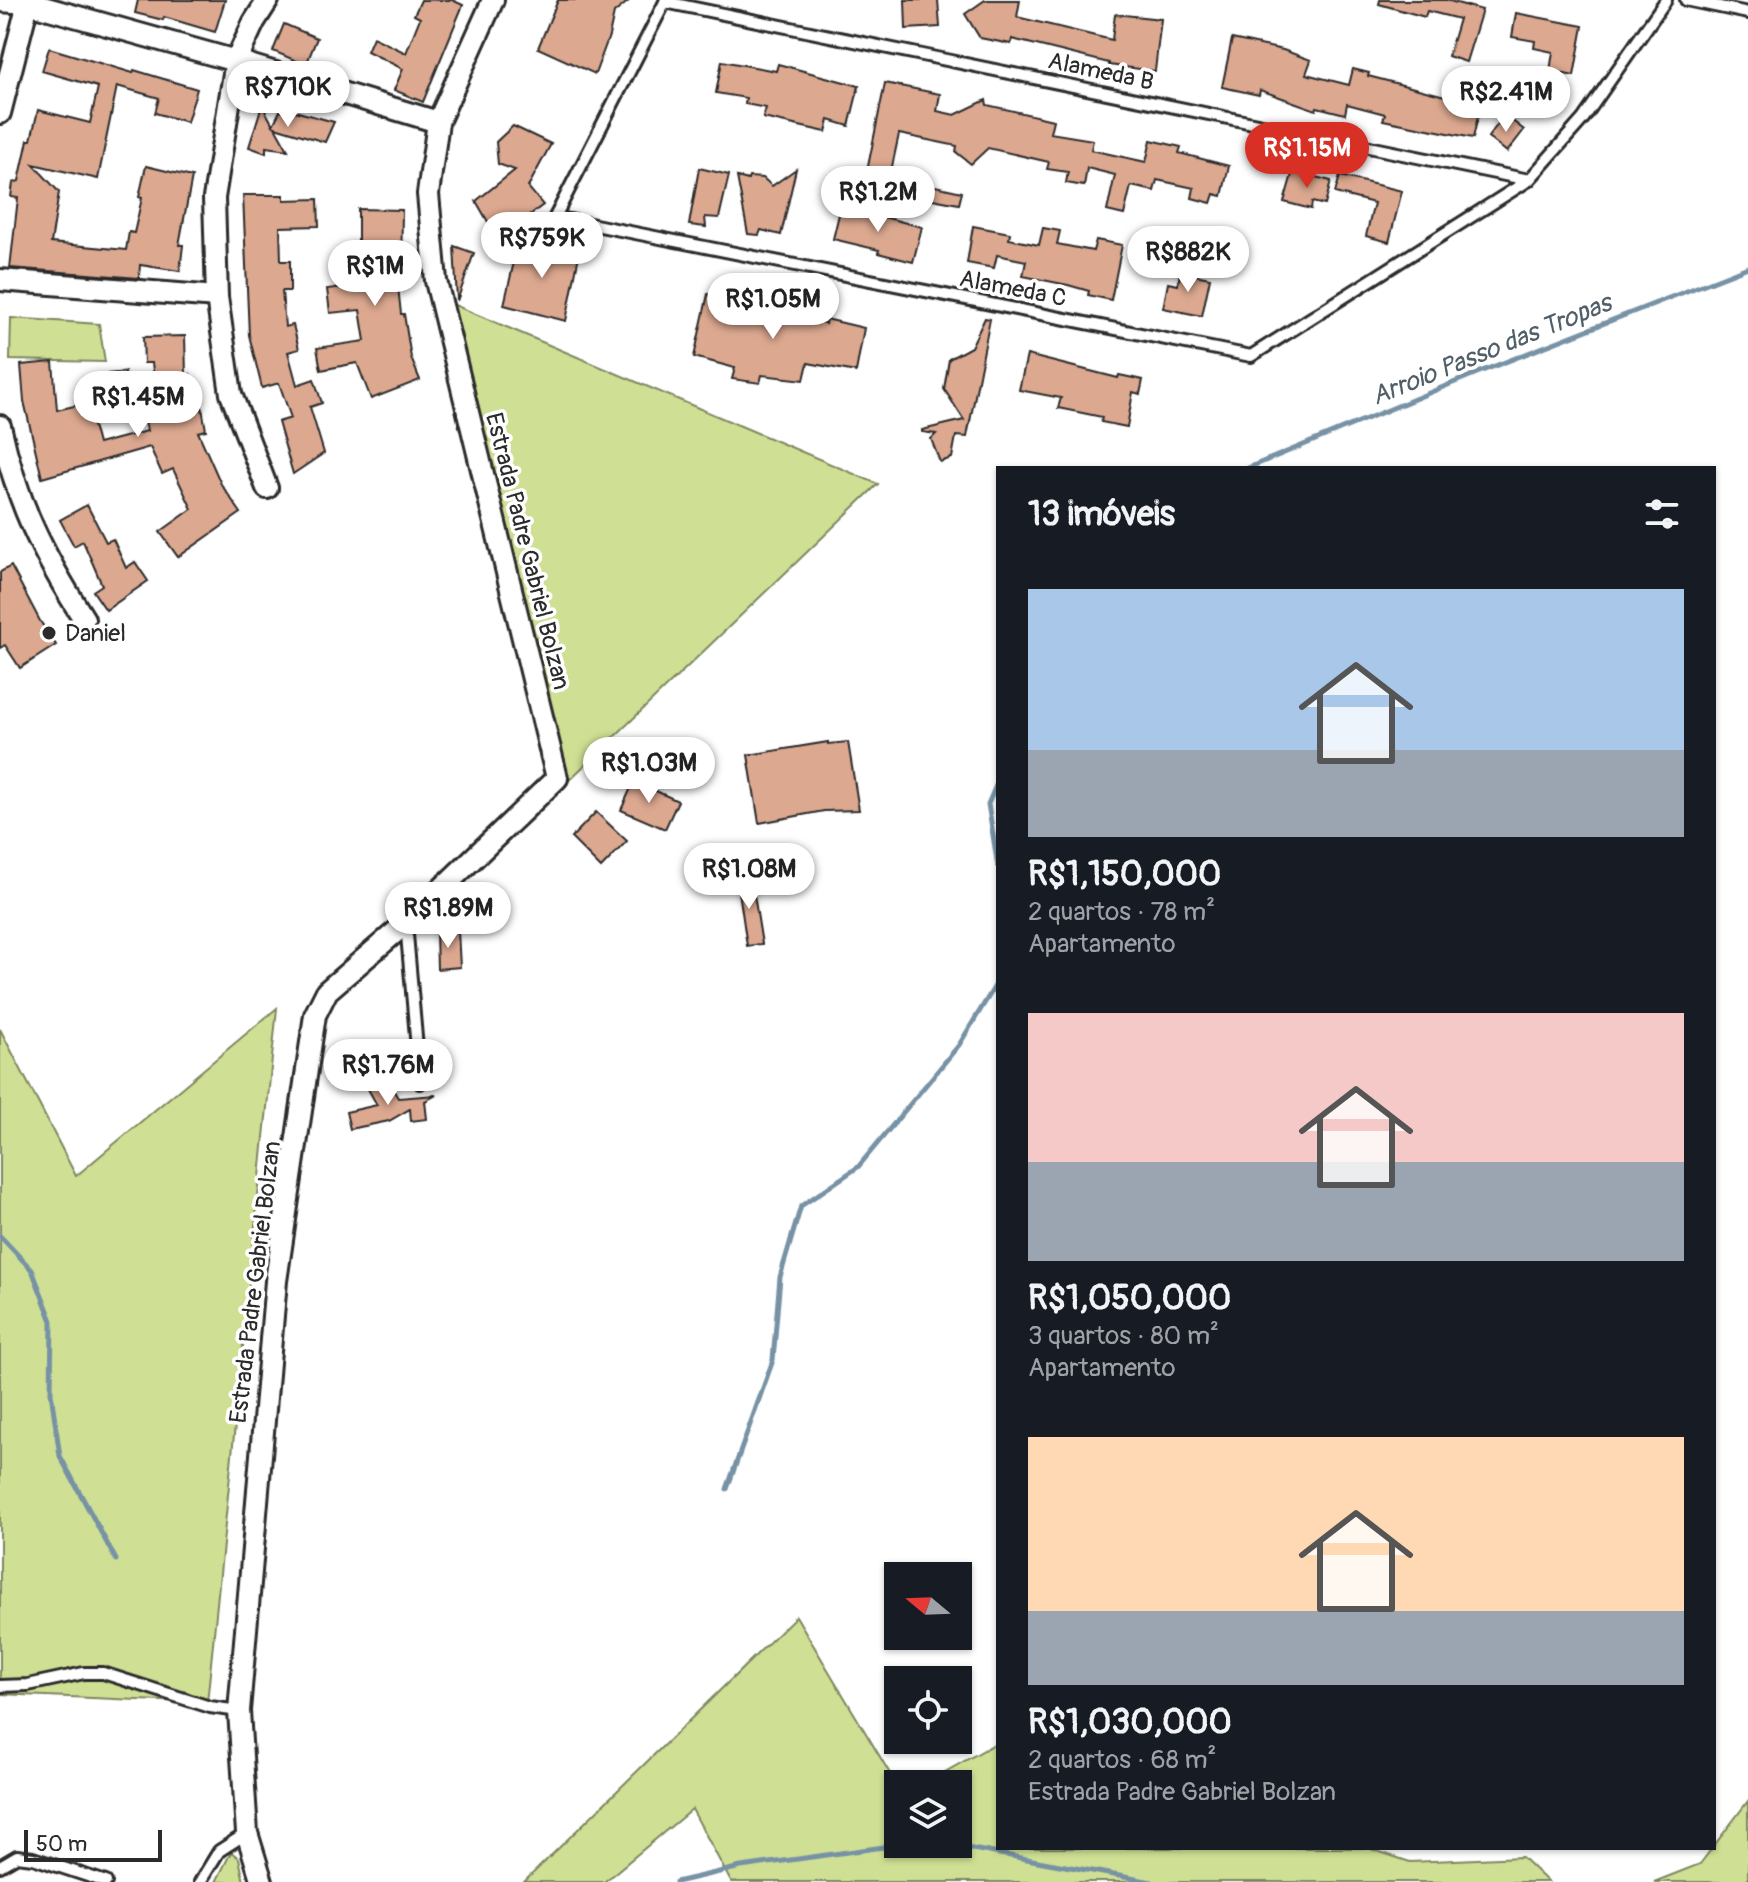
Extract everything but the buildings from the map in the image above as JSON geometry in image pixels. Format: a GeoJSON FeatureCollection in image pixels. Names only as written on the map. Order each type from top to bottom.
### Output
{"type":"FeatureCollection","features":[{"type":"Feature","properties":{"kind":"street"},"geometry":{"type":"LineString","coordinates":[[267,488],[231,394],[217,297],[214,198],[236,61],[268,0]]}},
{"type":"Feature","properties":{"kind":"street","name":"Estrada Padre Gabriel Bolzan"},"geometry":{"type":"LineString","coordinates":[[262,1882],[247,1833],[239,1711],[276,1281],[315,1015],[327,991],[406,923],[557,778],[436,281],[428,194],[438,122],[493,0]]}},
{"type":"Feature","properties":{"kind":"street"},"geometry":{"type":"LineString","coordinates":[[0,1],[28,3],[438,122]]}},
{"type":"Feature","properties":{"kind":"street"},"geometry":{"type":"LineString","coordinates":[[0,113],[28,3]]}},
{"type":"Feature","properties":{"kind":"street"},"geometry":{"type":"LineString","coordinates":[[0,280],[217,297]]}},
{"type":"Feature","properties":{"kind":"street"},"geometry":{"type":"LineString","coordinates":[[0,426],[27,519],[50,566],[84,619]]}},
{"type":"Feature","properties":{"kind":"lane","name":"Alameda C"},"geometry":{"type":"LineString","coordinates":[[666,1],[555,217],[1251,356],[1529,180],[1583,119],[1666,0]]}},
{"type":"Feature","properties":{"kind":"lane"},"geometry":{"type":"LineString","coordinates":[[1686,0],[1748,13]]}},
{"type":"Feature","properties":{"kind":"lane","name":"Alameda B"},"geometry":{"type":"LineString","coordinates":[[666,1],[1529,180]]}},
{"type":"Feature","properties":{"kind":"lane"},"geometry":{"type":"LineString","coordinates":[[406,923],[420,1083]]}},
{"type":"Feature","properties":{"kind":"lane"},"geometry":{"type":"LineString","coordinates":[[0,1686],[28,1685],[84,1673],[103,1673],[210,1707],[239,1711]]}},
{"type":"Feature","properties":{"kind":"lane"},"geometry":{"type":"LineString","coordinates":[[200,1882],[219,1851],[247,1833]]}},
{"type":"Feature","properties":{"kind":"lane"},"geometry":{"type":"LineString","coordinates":[[0,1866],[17,1856],[33,1858],[106,1882]]}},
{"type":"Feature","properties":{"kind":"lane"},"geometry":{"type":"LineString","coordinates":[[63,1882],[67,1870]]}},
{"type":"Feature","properties":{"kind":"green space"},"geometry":{"type":"Polygon","coordinates":[[[452,304],[878,484],[564,785],[452,304]]]}},
{"type":"Feature","properties":{"kind":"green space"},"geometry":{"type":"Polygon","coordinates":[[[11,318],[99,324],[105,362],[10,360],[11,318]]]}},
{"type":"Feature","properties":{"kind":"green space"},"geometry":{"type":"Polygon","coordinates":[[[277,1008],[207,1703],[0,1694],[0,1029],[76,1176],[277,1008]]]}},
{"type":"Feature","properties":{"kind":"green space"},"geometry":{"type":"Polygon","coordinates":[[[796,1616],[888,1770],[884,1770],[884,1858],[972,1858],[972,1770],[949,1770],[996,1743],[996,1850],[1374,1850],[1410,1862],[1522,1857],[1548,1882],[731,1882],[692,1809],[604,1882],[524,1882],[796,1616]]]}},
{"type":"Feature","properties":{"kind":"green space"},"geometry":{"type":"Polygon","coordinates":[[[1748,1801],[1748,1882],[1654,1882],[1700,1864],[1711,1850],[1716,1850],[1716,1843],[1748,1801]]]}},
{"type":"Feature","properties":{"kind":"green space"},"geometry":{"type":"Polygon","coordinates":[[[231,1852],[239,1858],[244,1882],[216,1882],[231,1852]]]}},
{"type":"Feature","properties":{"kind":"waterway","name":"Arroio Passo das Tropas"},"geometry":{"type":"LineString","coordinates":[[1253,466],[1477,373],[1748,267]]}},
{"type":"Feature","properties":{"kind":"waterway","name":"Arroio Passo das Tropas"},"geometry":{"type":"LineString","coordinates":[[996,786],[988,804],[996,854]]}},
{"type":"Feature","properties":{"kind":"waterway","name":"Arroio Passo das Tropas"},"geometry":{"type":"LineString","coordinates":[[727,1489],[773,1360],[780,1277],[801,1206],[858,1167],[959,1045],[996,984]]}},
{"type":"Feature","properties":{"kind":"waterway"},"geometry":{"type":"LineString","coordinates":[[0,1236],[32,1270],[52,1321],[51,1393],[60,1456],[116,1560]]}},
{"type":"Feature","properties":{"kind":"waterway"},"geometry":{"type":"LineString","coordinates":[[676,1882],[741,1867],[884,1847]]}},
{"type":"Feature","properties":{"kind":"waterway"},"geometry":{"type":"LineString","coordinates":[[972,1849],[1152,1882]]}},
{"type":"Feature","properties":{"kind":"place","name":"Daniel"},"geometry":{"type":"Point","coordinates":[49,633]}}]}
